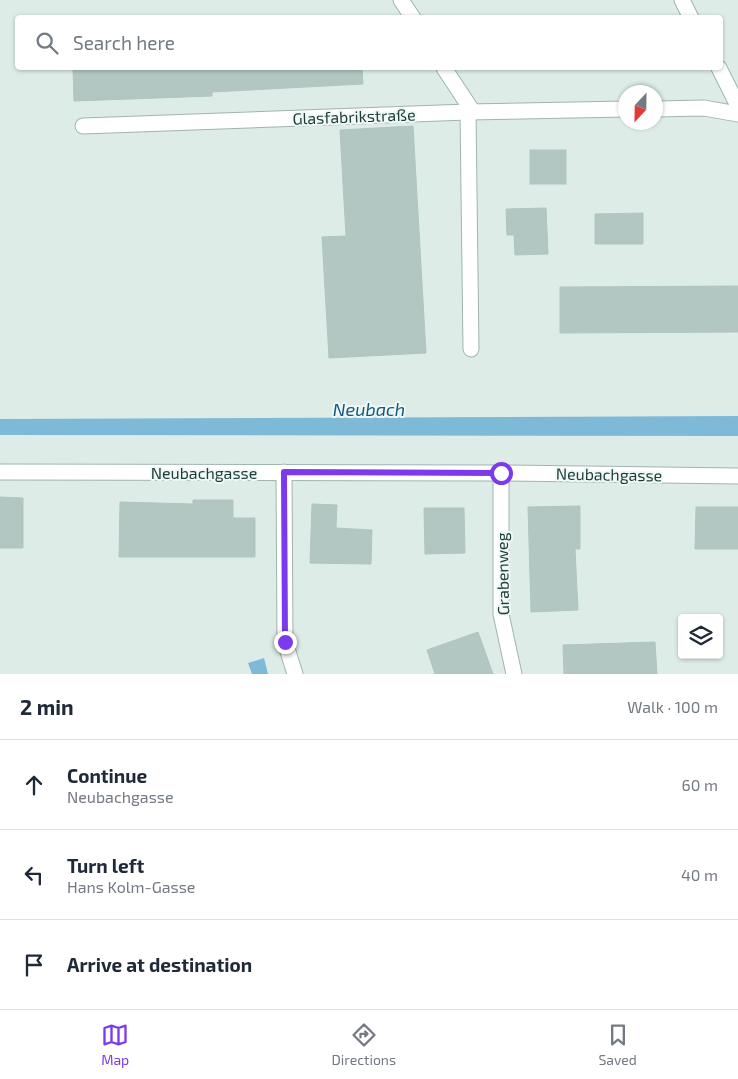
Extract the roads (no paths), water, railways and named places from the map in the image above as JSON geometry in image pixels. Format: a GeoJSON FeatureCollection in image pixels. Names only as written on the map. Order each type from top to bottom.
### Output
{"type":"FeatureCollection","features":[{"type":"Feature","properties":{"kind":"street"},"geometry":{"type":"LineString","coordinates":[[402,0],[411,15]]}},
{"type":"Feature","properties":{"kind":"street"},"geometry":{"type":"LineString","coordinates":[[682,0],[690,15]]}},
{"type":"Feature","properties":{"kind":"street"},"geometry":{"type":"LineString","coordinates":[[445,70],[470,112],[471,349]]}},
{"type":"Feature","properties":{"kind":"street"},"geometry":{"type":"LineString","coordinates":[[720,70],[738,106]]}},
{"type":"Feature","properties":{"kind":"street"},"geometry":{"type":"LineString","coordinates":[[663,109],[704,108],[738,114]]}},
{"type":"Feature","properties":{"kind":"street","name":"Glasfabrikstraße"},"geometry":{"type":"LineString","coordinates":[[83,126],[470,112],[618,109]]}},
{"type":"Feature","properties":{"kind":"street","name":"Neubachgasse"},"geometry":{"type":"LineString","coordinates":[[0,472],[501,473],[738,476]]}},
{"type":"Feature","properties":{"kind":"street"},"geometry":{"type":"LineString","coordinates":[[284,472],[285,642],[295,674]]}},
{"type":"Feature","properties":{"kind":"street","name":"Grabenweg"},"geometry":{"type":"LineString","coordinates":[[501,473],[501,614],[514,674]]}},
{"type":"Feature","properties":{"kind":"water"},"geometry":{"type":"Polygon","coordinates":[[[738,416],[738,436],[0,435],[0,419],[738,416]]]}},
{"type":"Feature","properties":{"kind":"water"},"geometry":{"type":"Polygon","coordinates":[[[264,658],[268,674],[252,674],[248,663],[264,658]]]}},
{"type":"Feature","properties":{"kind":"water label","name":"Neubach"},"geometry":{"type":"Point","coordinates":[369,409]}}]}
